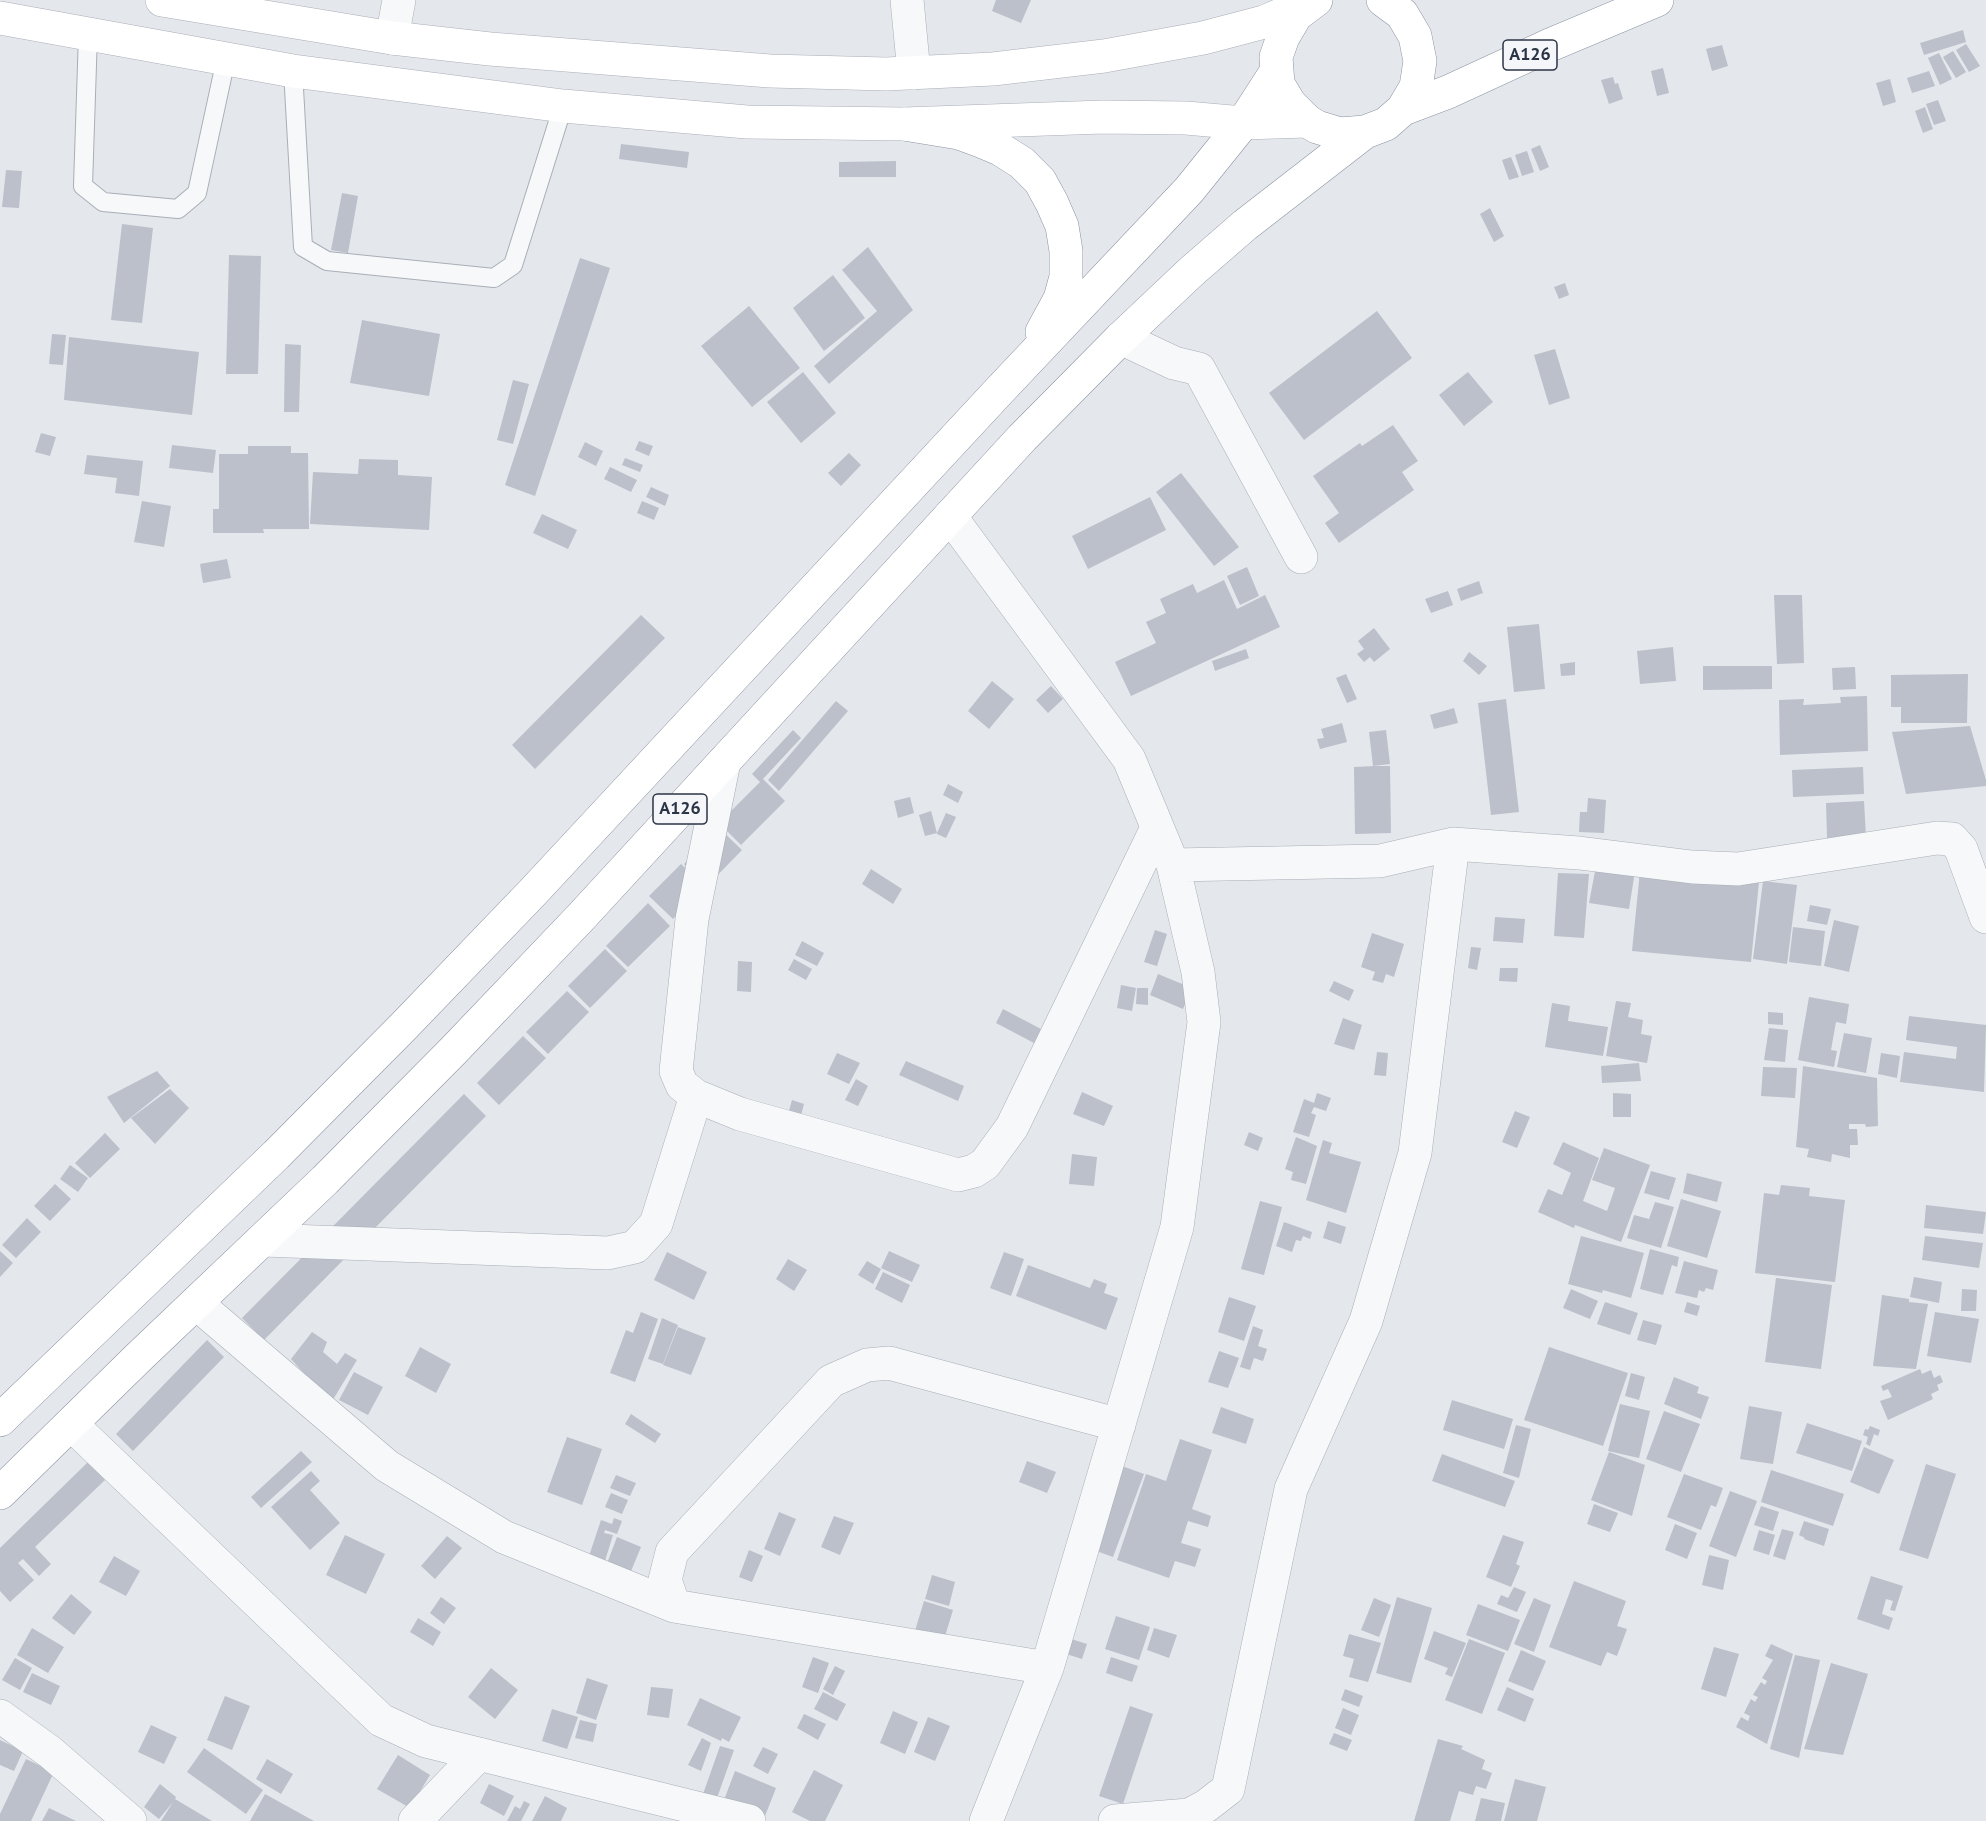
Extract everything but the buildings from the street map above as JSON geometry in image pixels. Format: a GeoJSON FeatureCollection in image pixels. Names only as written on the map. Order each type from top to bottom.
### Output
{"type":"FeatureCollection","features":[{"type":"Feature","properties":{"kind":"main road"},"geometry":{"type":"LineString","coordinates":[[162,0],[392,38],[490,49],[770,71],[886,74],[993,69],[1104,56],[1203,38],[1264,21],[1315,0]]}},
{"type":"Feature","properties":{"kind":"main road","name":"A126"},"geometry":{"type":"LineString","coordinates":[[1315,0],[1296,15],[1282,37],[1276,57],[1278,84],[1290,104],[1307,121],[1317,127],[1340,134],[1365,132],[1386,124],[1403,109],[1416,87],[1420,61],[1415,36],[1402,14],[1383,0]]}},
{"type":"Feature","properties":{"kind":"main road","name":"A126"},"geometry":{"type":"LineString","coordinates":[[1403,109],[1448,92],[1550,45],[1657,0]]}},
{"type":"Feature","properties":{"kind":"main road"},"geometry":{"type":"LineString","coordinates":[[0,18],[293,71],[563,106],[747,122],[903,123],[1103,117],[1186,118],[1243,123],[1307,121]]}},
{"type":"Feature","properties":{"kind":"main road","name":"A126"},"geometry":{"type":"LineString","coordinates":[[0,1420],[276,1155],[533,892],[1189,190],[1243,123],[1276,72]]}},
{"type":"Feature","properties":{"kind":"main road"},"geometry":{"type":"LineString","coordinates":[[903,123],[958,133],[1000,149],[1022,163],[1040,181],[1062,226],[1066,251],[1066,277],[1060,299],[1049,322],[999,391]]}},
{"type":"Feature","properties":{"kind":"main road","name":"A126"},"geometry":{"type":"LineString","coordinates":[[0,1493],[263,1240],[454,1050],[581,917],[1022,438],[1121,338],[1245,225],[1365,132]]}},
{"type":"Feature","properties":{"kind":"street"},"geometry":{"type":"LineString","coordinates":[[392,38],[399,0]]}},
{"type":"Feature","properties":{"kind":"street"},"geometry":{"type":"LineString","coordinates":[[907,0],[914,73]]}},
{"type":"Feature","properties":{"kind":"street"},"geometry":{"type":"LineString","coordinates":[[1121,338],[1174,363],[1199,369],[1301,556]]}},
{"type":"Feature","properties":{"kind":"street"},"geometry":{"type":"LineString","coordinates":[[950,516],[1129,759],[1173,865],[1198,972],[1204,1022],[1177,1227],[1047,1668],[986,1821]]}},
{"type":"Feature","properties":{"kind":"street"},"geometry":{"type":"LineString","coordinates":[[724,762],[692,919],[676,1071],[682,1085],[696,1096],[740,1114],[957,1175],[974,1171],[985,1164],[1012,1127],[1157,828]]}},
{"type":"Feature","properties":{"kind":"street"},"geometry":{"type":"LineString","coordinates":[[1173,865],[1380,861],[1453,844],[1579,854],[1692,867],[1738,868],[1937,838],[1952,839],[1960,849],[1986,917]]}},
{"type":"Feature","properties":{"kind":"street"},"geometry":{"type":"LineString","coordinates":[[1115,1821],[1189,1815],[1206,1806],[1228,1789],[1291,1489],[1366,1322],[1415,1153],[1453,844]]}},
{"type":"Feature","properties":{"kind":"street"},"geometry":{"type":"LineString","coordinates":[[263,1240],[608,1253],[635,1247],[656,1224],[696,1096]]}},
{"type":"Feature","properties":{"kind":"street"},"geometry":{"type":"LineString","coordinates":[[196,1303],[387,1466],[504,1538],[674,1606],[1047,1668]]}},
{"type":"Feature","properties":{"kind":"street"},"geometry":{"type":"LineString","coordinates":[[674,1606],[665,1581],[672,1552],[831,1381],[867,1365],[889,1363],[1119,1425]]}},
{"type":"Feature","properties":{"kind":"street"},"geometry":{"type":"LineString","coordinates":[[71,1424],[381,1720],[426,1741],[749,1821]]}},
{"type":"Feature","properties":{"kind":"street"},"geometry":{"type":"LineString","coordinates":[[0,1716],[50,1752],[130,1821]]}},
{"type":"Feature","properties":{"kind":"street"},"geometry":{"type":"LineString","coordinates":[[415,1821],[479,1754]]}},
{"type":"Feature","properties":{"kind":"lane"},"geometry":{"type":"LineString","coordinates":[[88,34],[83,186],[103,202],[178,209],[197,193],[226,59]]}},
{"type":"Feature","properties":{"kind":"lane"},"geometry":{"type":"LineString","coordinates":[[293,71],[303,247],[327,261],[494,278],[513,265],[563,106]]}}]}
